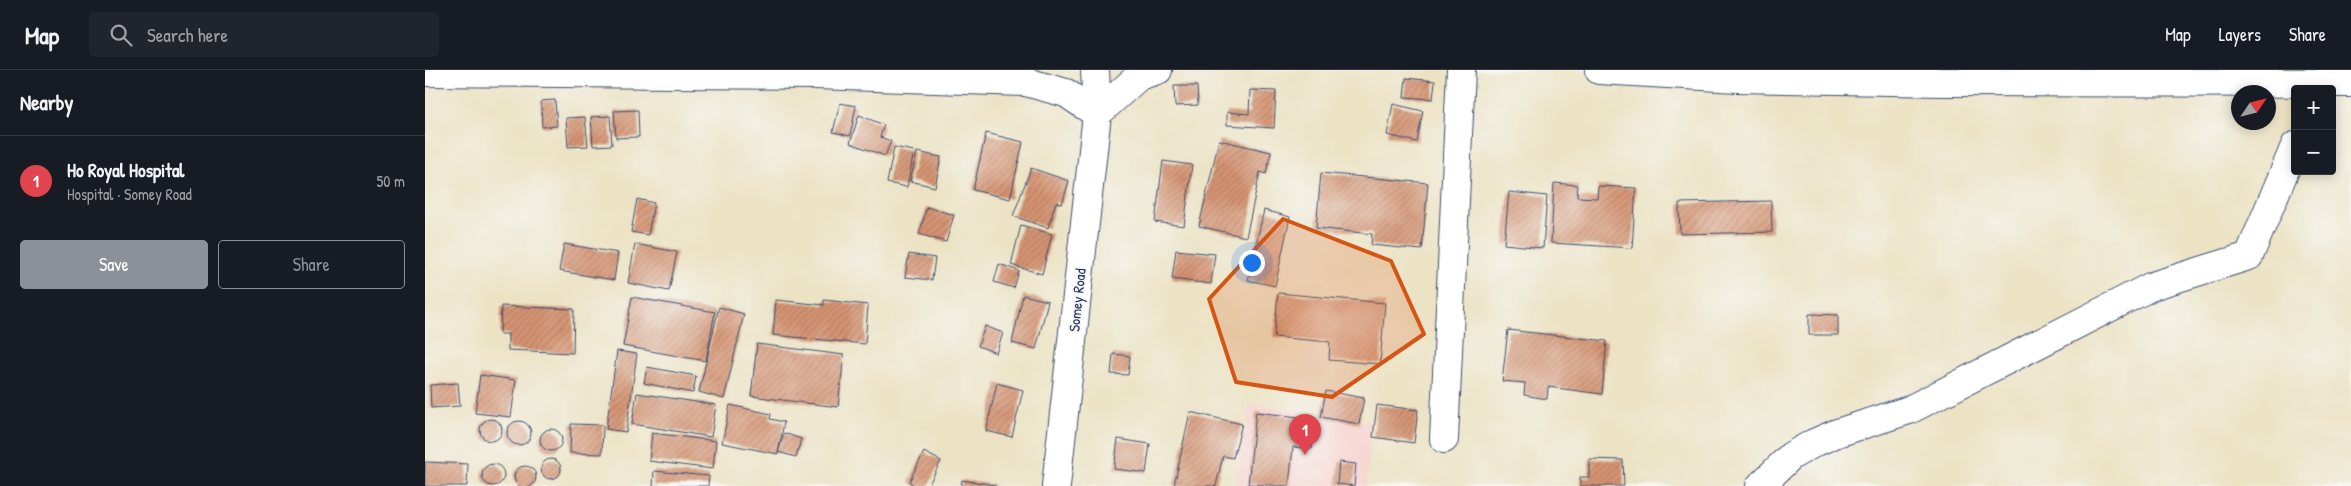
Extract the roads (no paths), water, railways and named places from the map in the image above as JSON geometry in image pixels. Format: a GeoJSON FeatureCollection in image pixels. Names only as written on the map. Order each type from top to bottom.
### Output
{"type":"FeatureCollection","features":[{"type":"Feature","properties":{"kind":"street","name":"Somey Road"},"geometry":{"type":"LineString","coordinates":[[1056,486],[1097,114],[1095,70]]}},
{"type":"Feature","properties":{"kind":"street"},"geometry":{"type":"LineString","coordinates":[[425,72],[816,74],[1027,82],[1066,93],[1097,114],[1139,76],[1158,70]]}},
{"type":"Feature","properties":{"kind":"street"},"geometry":{"type":"LineString","coordinates":[[1444,439],[1461,70]]}},
{"type":"Feature","properties":{"kind":"street"},"geometry":{"type":"LineString","coordinates":[[1599,70],[1943,82],[2321,80],[2351,83]]}},
{"type":"Feature","properties":{"kind":"street"},"geometry":{"type":"LineString","coordinates":[[1760,486],[1791,456],[1814,443],[1837,433],[1909,410],[2152,286],[2249,256],[2291,156]]}},
{"type":"Feature","properties":{"kind":"place","name":"Ho Royal Hospital"},"geometry":{"type":"Point","coordinates":[1305,455]}}]}
